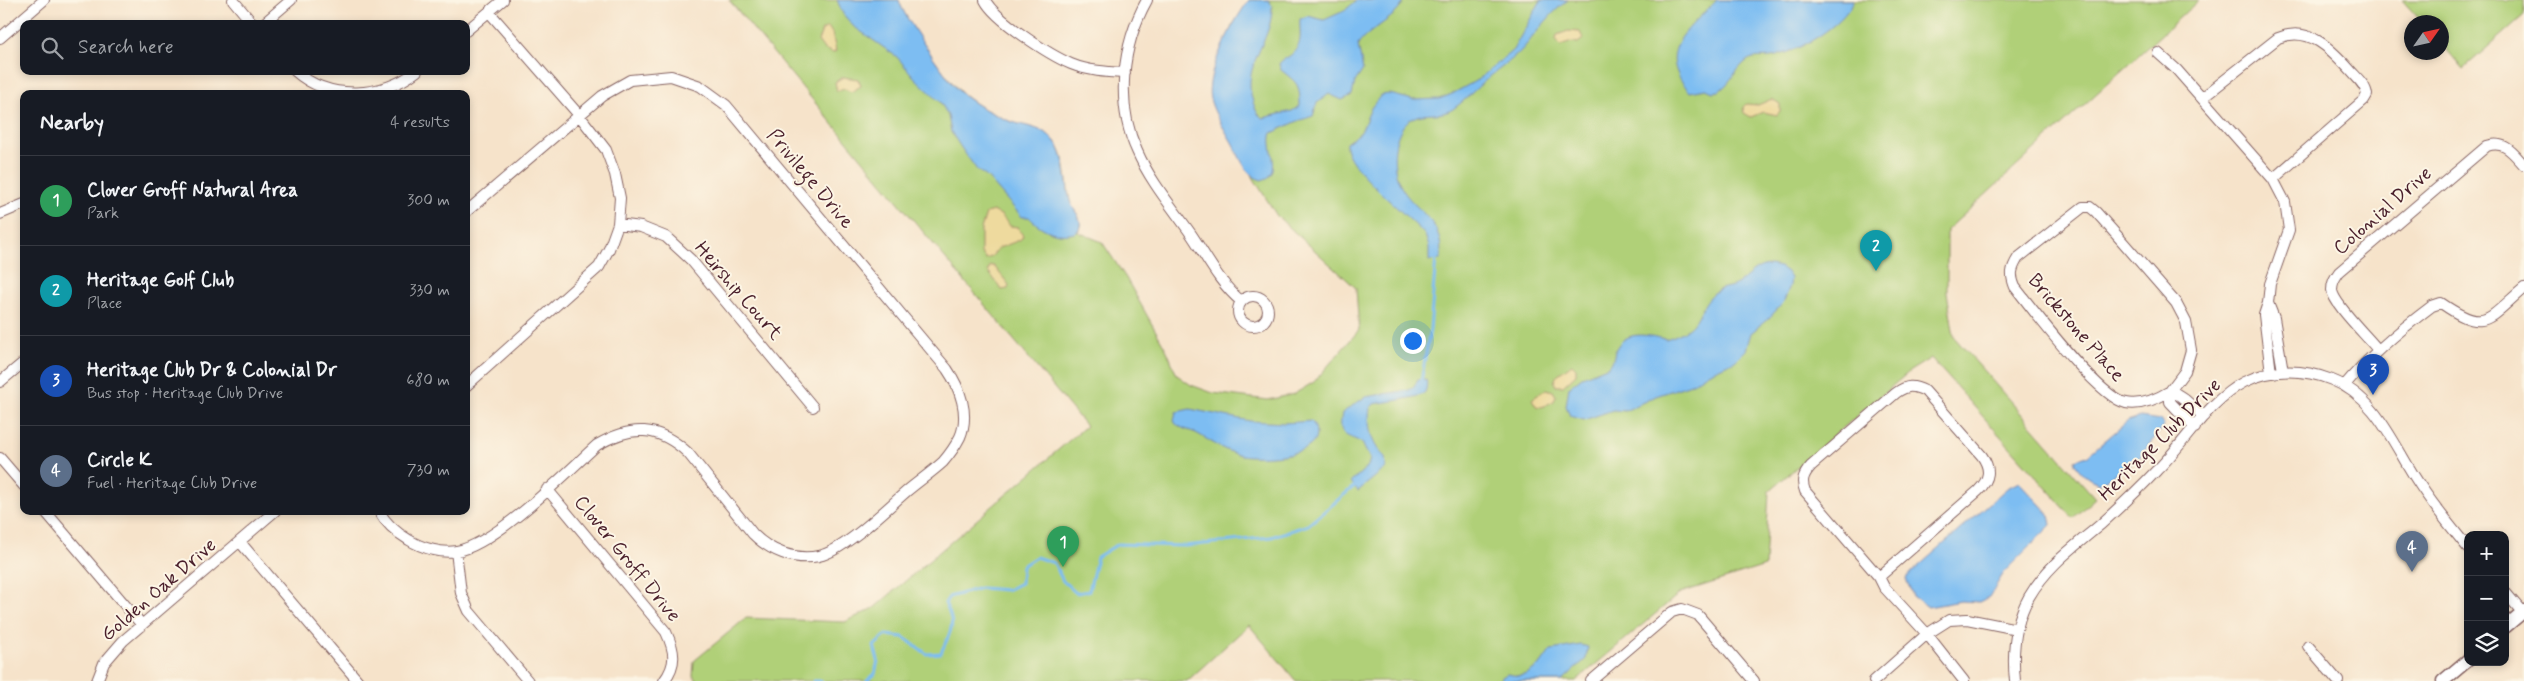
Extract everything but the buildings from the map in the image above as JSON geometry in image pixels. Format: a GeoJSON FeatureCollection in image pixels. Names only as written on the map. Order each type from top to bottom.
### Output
{"type":"FeatureCollection","features":[{"type":"Feature","properties":{"kind":"main road"},"geometry":{"type":"LineString","coordinates":[[2509,624],[2523,612]]}},
{"type":"Feature","properties":{"kind":"main road"},"geometry":{"type":"LineString","coordinates":[[2443,681],[2464,663]]}},
{"type":"Feature","properties":{"kind":"street"},"geometry":{"type":"LineString","coordinates":[[21,20],[44,0]]}},
{"type":"Feature","properties":{"kind":"street"},"geometry":{"type":"LineString","coordinates":[[233,0],[250,20]]}},
{"type":"Feature","properties":{"kind":"street"},"geometry":{"type":"LineString","coordinates":[[267,20],[291,0]]}},
{"type":"Feature","properties":{"kind":"street"},"geometry":{"type":"LineString","coordinates":[[470,28],[504,0]]}},
{"type":"Feature","properties":{"kind":"street"},"geometry":{"type":"LineString","coordinates":[[985,0],[1001,20],[1049,52],[1072,64],[1098,71],[1125,73]]}},
{"type":"Feature","properties":{"kind":"street"},"geometry":{"type":"LineString","coordinates":[[1148,0],[1134,29],[1125,73],[1126,114],[1136,149],[1221,278],[1241,301]]}},
{"type":"Feature","properties":{"kind":"street"},"geometry":{"type":"LineString","coordinates":[[470,382],[599,267],[609,249],[618,224],[620,198],[615,174],[606,150],[579,115],[490,12]]}},
{"type":"Feature","properties":{"kind":"street"},"geometry":{"type":"LineString","coordinates":[[0,38],[20,21]]}},
{"type":"Feature","properties":{"kind":"street"},"geometry":{"type":"LineString","coordinates":[[2202,98],[2278,38],[2290,33],[2304,34],[2327,45],[2363,85],[2367,95],[2364,100],[2273,179]]}},
{"type":"Feature","properties":{"kind":"street"},"geometry":{"type":"LineString","coordinates":[[2158,53],[2202,98],[2273,179],[2285,202],[2289,230],[2270,284],[2268,304],[2264,315],[2271,373]]}},
{"type":"Feature","properties":{"kind":"street"},"geometry":{"type":"LineString","coordinates":[[301,75],[319,86],[334,90]]}},
{"type":"Feature","properties":{"kind":"street"},"geometry":{"type":"LineString","coordinates":[[376,90],[390,87],[410,75]]}},
{"type":"Feature","properties":{"kind":"street","name":"Privilege Drive"},"geometry":{"type":"LineString","coordinates":[[470,209],[602,96],[630,80],[671,76],[700,86],[719,100],[947,369],[956,382],[964,408],[964,423],[960,437],[943,461],[846,543],[819,556],[790,556],[764,544],[753,534],[688,453],[676,441],[645,430],[627,431],[612,436],[597,445],[546,490]]}},
{"type":"Feature","properties":{"kind":"street","name":"Colonial Drive"},"geometry":{"type":"LineString","coordinates":[[2378,350],[2337,301],[2332,292],[2333,281],[2339,272],[2487,146],[2495,143],[2503,144],[2524,165]]}},
{"type":"Feature","properties":{"kind":"street"},"geometry":{"type":"LineString","coordinates":[[0,214],[20,206]]}},
{"type":"Feature","properties":{"kind":"street","name":"Brickstone Place"},"geometry":{"type":"LineString","coordinates":[[2083,207],[2090,207],[2121,240],[2176,303],[2186,322],[2191,350],[2185,371],[2170,390],[2156,399],[2138,403],[2126,403],[2114,398],[2095,382],[2015,287],[2011,277],[2012,267],[2018,258],[2083,207]]}},
{"type":"Feature","properties":{"kind":"street","name":"Heirship Court"},"geometry":{"type":"LineString","coordinates":[[618,224],[641,227],[666,237],[690,260],[813,407]]}},
{"type":"Feature","properties":{"kind":"street"},"geometry":{"type":"LineString","coordinates":[[2344,386],[2378,350],[2432,306],[2441,304],[2461,317],[2474,322],[2486,320],[2524,288]]}},
{"type":"Feature","properties":{"kind":"street"},"geometry":{"type":"LineString","coordinates":[[2268,304],[2274,318],[2283,371]]}},
{"type":"Feature","properties":{"kind":"street"},"geometry":{"type":"LineString","coordinates":[[0,382],[20,365]]}},
{"type":"Feature","properties":{"kind":"street","name":"Heritage Club Drive"},"geometry":{"type":"LineString","coordinates":[[2015,681],[2014,650],[2017,629],[2028,599],[2049,570],[2117,510],[2160,468],[2220,400],[2243,383],[2271,373],[2283,371],[2321,376],[2344,386],[2376,414],[2421,487],[2464,543]]}},
{"type":"Feature","properties":{"kind":"street"},"geometry":{"type":"LineString","coordinates":[[1879,577],[1978,491],[1989,476],[1988,465],[1982,456],[1924,391],[1915,386],[1905,386],[1896,393],[1811,466],[1804,474],[1802,483],[1805,492],[1879,577],[1884,587],[1927,634],[1964,681]]}},
{"type":"Feature","properties":{"kind":"street"},"geometry":{"type":"LineString","coordinates":[[2195,428],[2170,402],[2170,390],[2180,394],[2204,416]]}},
{"type":"Feature","properties":{"kind":"street"},"geometry":{"type":"LineString","coordinates":[[0,458],[20,481]]}},
{"type":"Feature","properties":{"kind":"street"},"geometry":{"type":"LineString","coordinates":[[382,515],[396,532],[415,544],[437,550],[456,551],[486,540],[546,490]]}},
{"type":"Feature","properties":{"kind":"street","name":"Clover Groff Drive"},"geometry":{"type":"LineString","coordinates":[[546,490],[666,632],[672,644],[675,658],[672,670],[664,681]]}},
{"type":"Feature","properties":{"kind":"street"},"geometry":{"type":"LineString","coordinates":[[48,515],[142,625]]}},
{"type":"Feature","properties":{"kind":"street","name":"Golden Oak Drive"},"geometry":{"type":"LineString","coordinates":[[97,681],[104,663],[122,641],[270,515]]}},
{"type":"Feature","properties":{"kind":"street"},"geometry":{"type":"LineString","coordinates":[[240,542],[358,681]]}},
{"type":"Feature","properties":{"kind":"street"},"geometry":{"type":"LineString","coordinates":[[456,551],[461,593],[469,611],[528,681]]}},
{"type":"Feature","properties":{"kind":"street"},"geometry":{"type":"LineString","coordinates":[[2509,596],[2523,612]]}},
{"type":"Feature","properties":{"kind":"street"},"geometry":{"type":"LineString","coordinates":[[1591,681],[1672,612],[1682,609],[1698,616],[1754,681]]}},
{"type":"Feature","properties":{"kind":"street"},"geometry":{"type":"LineString","coordinates":[[1874,681],[1927,634],[1949,620],[1967,619],[2017,629]]}},
{"type":"Feature","properties":{"kind":"street"},"geometry":{"type":"LineString","coordinates":[[2308,646],[2338,681]]}},
{"type":"Feature","properties":{"kind":"green space"},"geometry":{"type":"Polygon","coordinates":[[[729,0],[899,0],[907,18],[924,45],[951,81],[967,98],[998,116],[1042,131],[1058,145],[1065,168],[1071,205],[1080,223],[1078,232],[1102,242],[1126,278],[1167,351],[1177,375],[1191,385],[1213,393],[1268,400],[1294,394],[1314,382],[1359,330],[1356,288],[1277,216],[1238,153],[1212,104],[1210,86],[1217,60],[1232,26],[1249,0],[2199,0],[1947,230],[1947,292],[1954,337],[2095,498],[2073,518],[1931,358],[1910,371],[1769,491],[1765,566],[1680,593],[1576,681],[1296,681],[1249,625],[1187,681],[697,681],[693,676],[694,661],[746,618],[845,622],[874,608],[1086,426],[729,0]]]}},
{"type":"Feature","properties":{"kind":"green space"},"geometry":{"type":"Polygon","coordinates":[[[2402,0],[2524,0],[2524,15],[2463,69],[2449,52],[2449,15],[2416,15],[2402,0]]]}},
{"type":"Feature","properties":{"kind":"sand"},"geometry":{"type":"Polygon","coordinates":[[[828,27],[832,33],[836,51],[833,53],[824,49],[818,41],[822,30],[828,27]]]}},
{"type":"Feature","properties":{"kind":"sand"},"geometry":{"type":"Polygon","coordinates":[[[1568,31],[1580,32],[1583,39],[1578,43],[1572,42],[1560,46],[1556,40],[1557,35],[1568,31]]]}},
{"type":"Feature","properties":{"kind":"sand"},"geometry":{"type":"Polygon","coordinates":[[[843,77],[858,79],[861,86],[851,92],[845,89],[837,91],[835,82],[843,77]]]}},
{"type":"Feature","properties":{"kind":"sand"},"geometry":{"type":"Polygon","coordinates":[[[1772,99],[1780,104],[1780,111],[1777,115],[1763,112],[1751,117],[1744,113],[1743,107],[1746,104],[1758,105],[1772,99]]]}},
{"type":"Feature","properties":{"kind":"sand"},"geometry":{"type":"Polygon","coordinates":[[[993,211],[1001,215],[1010,226],[1018,227],[1023,236],[1020,240],[999,248],[991,257],[986,259],[981,253],[981,229],[986,213],[993,211]]]}},
{"type":"Feature","properties":{"kind":"sand"},"geometry":{"type":"Polygon","coordinates":[[[990,266],[994,266],[1009,285],[1008,289],[1002,290],[988,271],[990,266]]]}},
{"type":"Feature","properties":{"kind":"sand"},"geometry":{"type":"Polygon","coordinates":[[[1572,364],[1576,368],[1576,374],[1563,386],[1556,386],[1554,382],[1557,375],[1572,364]]]}},
{"type":"Feature","properties":{"kind":"sand"},"geometry":{"type":"Polygon","coordinates":[[[1546,389],[1553,391],[1556,396],[1554,401],[1542,407],[1536,406],[1532,399],[1546,389]]]}},
{"type":"Feature","properties":{"kind":"water"},"geometry":{"type":"Polygon","coordinates":[[[837,0],[899,0],[907,18],[925,45],[951,82],[962,94],[979,106],[1004,119],[1043,131],[1053,139],[1061,153],[1070,201],[1080,219],[1077,232],[1058,234],[1039,226],[1029,217],[1022,217],[987,177],[977,170],[962,149],[951,132],[948,116],[941,103],[914,77],[897,57],[853,26],[843,14],[837,0]]]}},
{"type":"Feature","properties":{"kind":"water"},"geometry":{"type":"Polygon","coordinates":[[[1249,0],[1268,0],[1272,6],[1268,31],[1251,76],[1250,89],[1255,109],[1263,118],[1292,111],[1300,106],[1299,92],[1296,84],[1281,70],[1279,64],[1296,50],[1300,42],[1300,19],[1308,16],[1324,20],[1344,11],[1357,0],[1404,0],[1397,12],[1369,33],[1358,45],[1363,70],[1355,82],[1352,95],[1342,100],[1329,94],[1317,103],[1313,116],[1272,133],[1272,173],[1261,180],[1252,175],[1245,167],[1212,106],[1209,88],[1211,76],[1228,34],[1249,0]]]}},
{"type":"Feature","properties":{"kind":"water"},"geometry":{"type":"Polygon","coordinates":[[[1541,0],[1568,0],[1551,15],[1518,54],[1457,106],[1447,112],[1415,117],[1404,125],[1400,131],[1394,159],[1398,180],[1410,200],[1433,224],[1441,245],[1440,260],[1429,261],[1429,247],[1425,235],[1365,177],[1348,153],[1346,143],[1361,132],[1371,108],[1381,95],[1390,94],[1413,100],[1439,99],[1479,79],[1513,50],[1541,0]]]}},
{"type":"Feature","properties":{"kind":"water"},"geometry":{"type":"Polygon","coordinates":[[[1717,0],[1854,0],[1840,19],[1806,44],[1782,54],[1748,60],[1719,91],[1713,92],[1706,89],[1690,92],[1679,77],[1675,64],[1675,53],[1686,31],[1717,0]]]}},
{"type":"Feature","properties":{"kind":"water"},"geometry":{"type":"Polygon","coordinates":[[[1770,265],[1780,267],[1787,272],[1791,278],[1790,286],[1783,303],[1751,333],[1746,350],[1735,361],[1708,373],[1691,384],[1656,396],[1625,411],[1613,410],[1584,420],[1570,416],[1566,406],[1569,387],[1582,377],[1609,366],[1616,349],[1622,341],[1640,335],[1666,339],[1679,334],[1693,324],[1703,306],[1715,292],[1737,284],[1760,267],[1770,265]]]}},
{"type":"Feature","properties":{"kind":"water"},"geometry":{"type":"Polygon","coordinates":[[[1426,379],[1426,389],[1422,394],[1374,404],[1370,408],[1369,422],[1371,435],[1376,447],[1385,457],[1386,468],[1358,491],[1351,482],[1368,466],[1370,459],[1362,443],[1342,432],[1342,413],[1365,397],[1409,390],[1414,387],[1418,380],[1426,379]]]}},
{"type":"Feature","properties":{"kind":"water"},"geometry":{"type":"Polygon","coordinates":[[[1190,409],[1250,421],[1284,423],[1311,421],[1315,427],[1316,435],[1313,443],[1296,452],[1271,456],[1241,455],[1177,425],[1174,420],[1176,412],[1190,409]]]}},
{"type":"Feature","properties":{"kind":"water"},"geometry":{"type":"Polygon","coordinates":[[[2140,417],[2160,420],[2164,426],[2138,459],[2101,483],[2086,476],[2075,464],[2075,460],[2087,456],[2128,421],[2140,417]]]}},
{"type":"Feature","properties":{"kind":"water"},"geometry":{"type":"Polygon","coordinates":[[[2019,482],[2049,514],[2051,525],[2005,571],[1989,597],[1979,602],[1961,601],[1928,607],[1913,596],[1906,579],[1913,571],[2007,488],[2019,482]]]}},
{"type":"Feature","properties":{"kind":"water"},"geometry":{"type":"Polygon","coordinates":[[[1581,645],[1588,647],[1586,659],[1562,681],[1501,681],[1502,677],[1507,674],[1519,676],[1527,674],[1541,664],[1551,650],[1581,645]]]}},
{"type":"Feature","properties":{"kind":"waterway"},"geometry":{"type":"LineString","coordinates":[[1421,382],[1430,330],[1436,257]]}},
{"type":"Feature","properties":{"kind":"waterway"},"geometry":{"type":"LineString","coordinates":[[867,681],[875,674],[878,660],[874,646],[886,635],[903,637],[927,654],[941,653],[950,633],[952,623],[945,603],[949,597],[981,588],[1007,590],[1021,583],[1022,566],[1036,557],[1054,563],[1063,581],[1076,593],[1089,591],[1097,557],[1118,544],[1185,546],[1271,537],[1308,525],[1357,484]]}},
{"type":"Feature","properties":{"kind":"waterway"},"geometry":{"type":"LineString","coordinates":[[814,681],[821,681]]}},
{"type":"Feature","properties":{"kind":"place","name":"Heritage Golf Club"},"geometry":{"type":"Point","coordinates":[1876,271]}},
{"type":"Feature","properties":{"kind":"place","name":"Heritage Club Dr & Colonial Dr"},"geometry":{"type":"Point","coordinates":[2373,395]}},
{"type":"Feature","properties":{"kind":"place","name":"Clover Groff Natural Area"},"geometry":{"type":"Point","coordinates":[1063,567]}},
{"type":"Feature","properties":{"kind":"place","name":"Circle K"},"geometry":{"type":"Point","coordinates":[2412,572]}}]}
